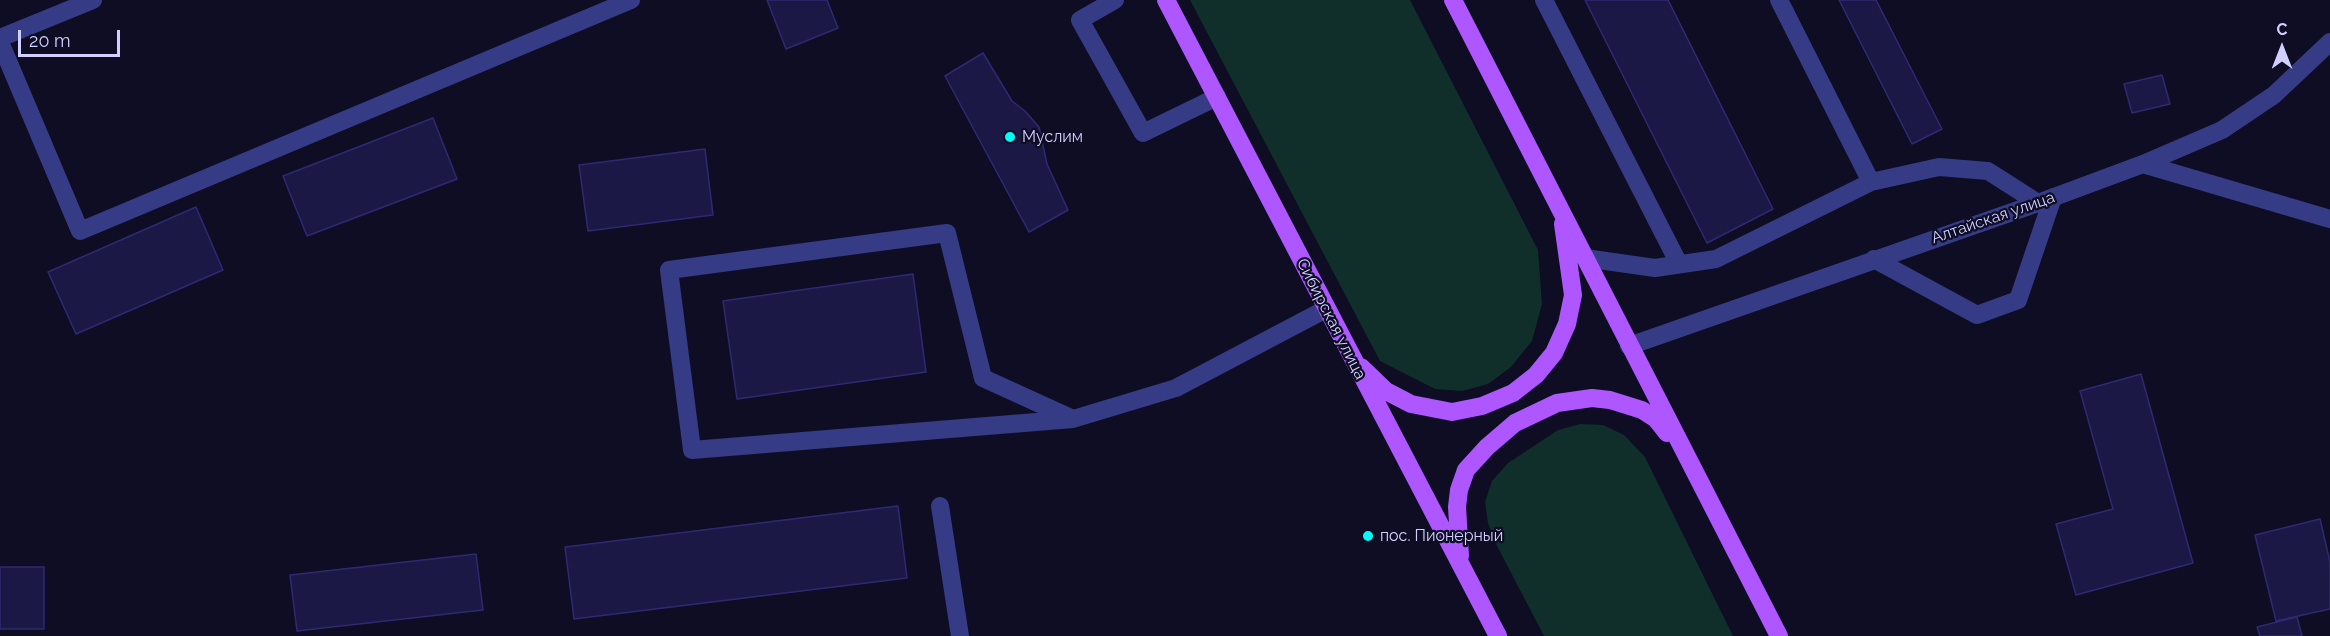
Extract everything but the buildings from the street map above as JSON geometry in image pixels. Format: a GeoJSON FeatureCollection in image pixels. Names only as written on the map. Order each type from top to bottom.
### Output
{"type":"FeatureCollection","features":[{"type":"Feature","properties":{"kind":"main road","name":"Сибирская улица"},"geometry":{"type":"LineString","coordinates":[[1166,0],[1498,636]]}},
{"type":"Feature","properties":{"kind":"main road"},"geometry":{"type":"LineString","coordinates":[[1453,0],[1779,636]]}},
{"type":"Feature","properties":{"kind":"main road"},"geometry":{"type":"LineString","coordinates":[[1351,358],[1386,391],[1411,404],[1452,412],[1482,406],[1513,393],[1536,375],[1548,360],[1567,324],[1573,295],[1560,207]]}},
{"type":"Feature","properties":{"kind":"main road"},"geometry":{"type":"LineString","coordinates":[[1461,568],[1457,507],[1459,490],[1466,470],[1487,447],[1515,423],[1535,412],[1574,399],[1592,398],[1626,404],[1656,419],[1685,455]]}},
{"type":"Feature","properties":{"kind":"lane"},"geometry":{"type":"LineString","coordinates":[[93,0],[0,40],[80,231],[632,0]]}},
{"type":"Feature","properties":{"kind":"lane"},"geometry":{"type":"LineString","coordinates":[[1115,0],[1080,20],[1143,133],[1217,97]]}},
{"type":"Feature","properties":{"kind":"lane"},"geometry":{"type":"LineString","coordinates":[[1544,0],[1679,264]]}},
{"type":"Feature","properties":{"kind":"lane"},"geometry":{"type":"LineString","coordinates":[[1779,0],[1870,182]]}},
{"type":"Feature","properties":{"kind":"lane","name":"Алтайская улица"},"geometry":{"type":"LineString","coordinates":[[1629,346],[2046,200],[2143,164],[2222,130],[2274,95],[2330,42]]}},
{"type":"Feature","properties":{"kind":"lane"},"geometry":{"type":"LineString","coordinates":[[2143,164],[2330,219]]}},
{"type":"Feature","properties":{"kind":"lane"},"geometry":{"type":"LineString","coordinates":[[1585,258],[1654,268],[1716,259],[1870,182],[1939,167],[1988,171],[2046,200],[2018,300],[1977,315],[1874,259]]}},
{"type":"Feature","properties":{"kind":"lane"},"geometry":{"type":"LineString","coordinates":[[1073,419],[983,378],[947,233],[669,270],[692,450],[1073,419],[1176,388],[1326,309]]}},
{"type":"Feature","properties":{"kind":"lane"},"geometry":{"type":"LineString","coordinates":[[940,506],[960,636]]}},
{"type":"Feature","properties":{"kind":"green space"},"geometry":{"type":"Polygon","coordinates":[[[1190,0],[1410,0],[1538,250],[1542,304],[1532,341],[1511,367],[1488,384],[1462,391],[1435,389],[1380,361],[1190,0]]]}},
{"type":"Feature","properties":{"kind":"green space"},"geometry":{"type":"Polygon","coordinates":[[[1580,424],[1603,425],[1624,435],[1645,457],[1733,636],[1544,636],[1495,542],[1488,523],[1485,502],[1492,481],[1508,463],[1558,430],[1580,424]]]}},
{"type":"Feature","properties":{"kind":"place","name":"Муслим"},"geometry":{"type":"Point","coordinates":[1010,137]}},
{"type":"Feature","properties":{"kind":"place","name":"пос. Пионерный"},"geometry":{"type":"Point","coordinates":[1368,536]}}]}
